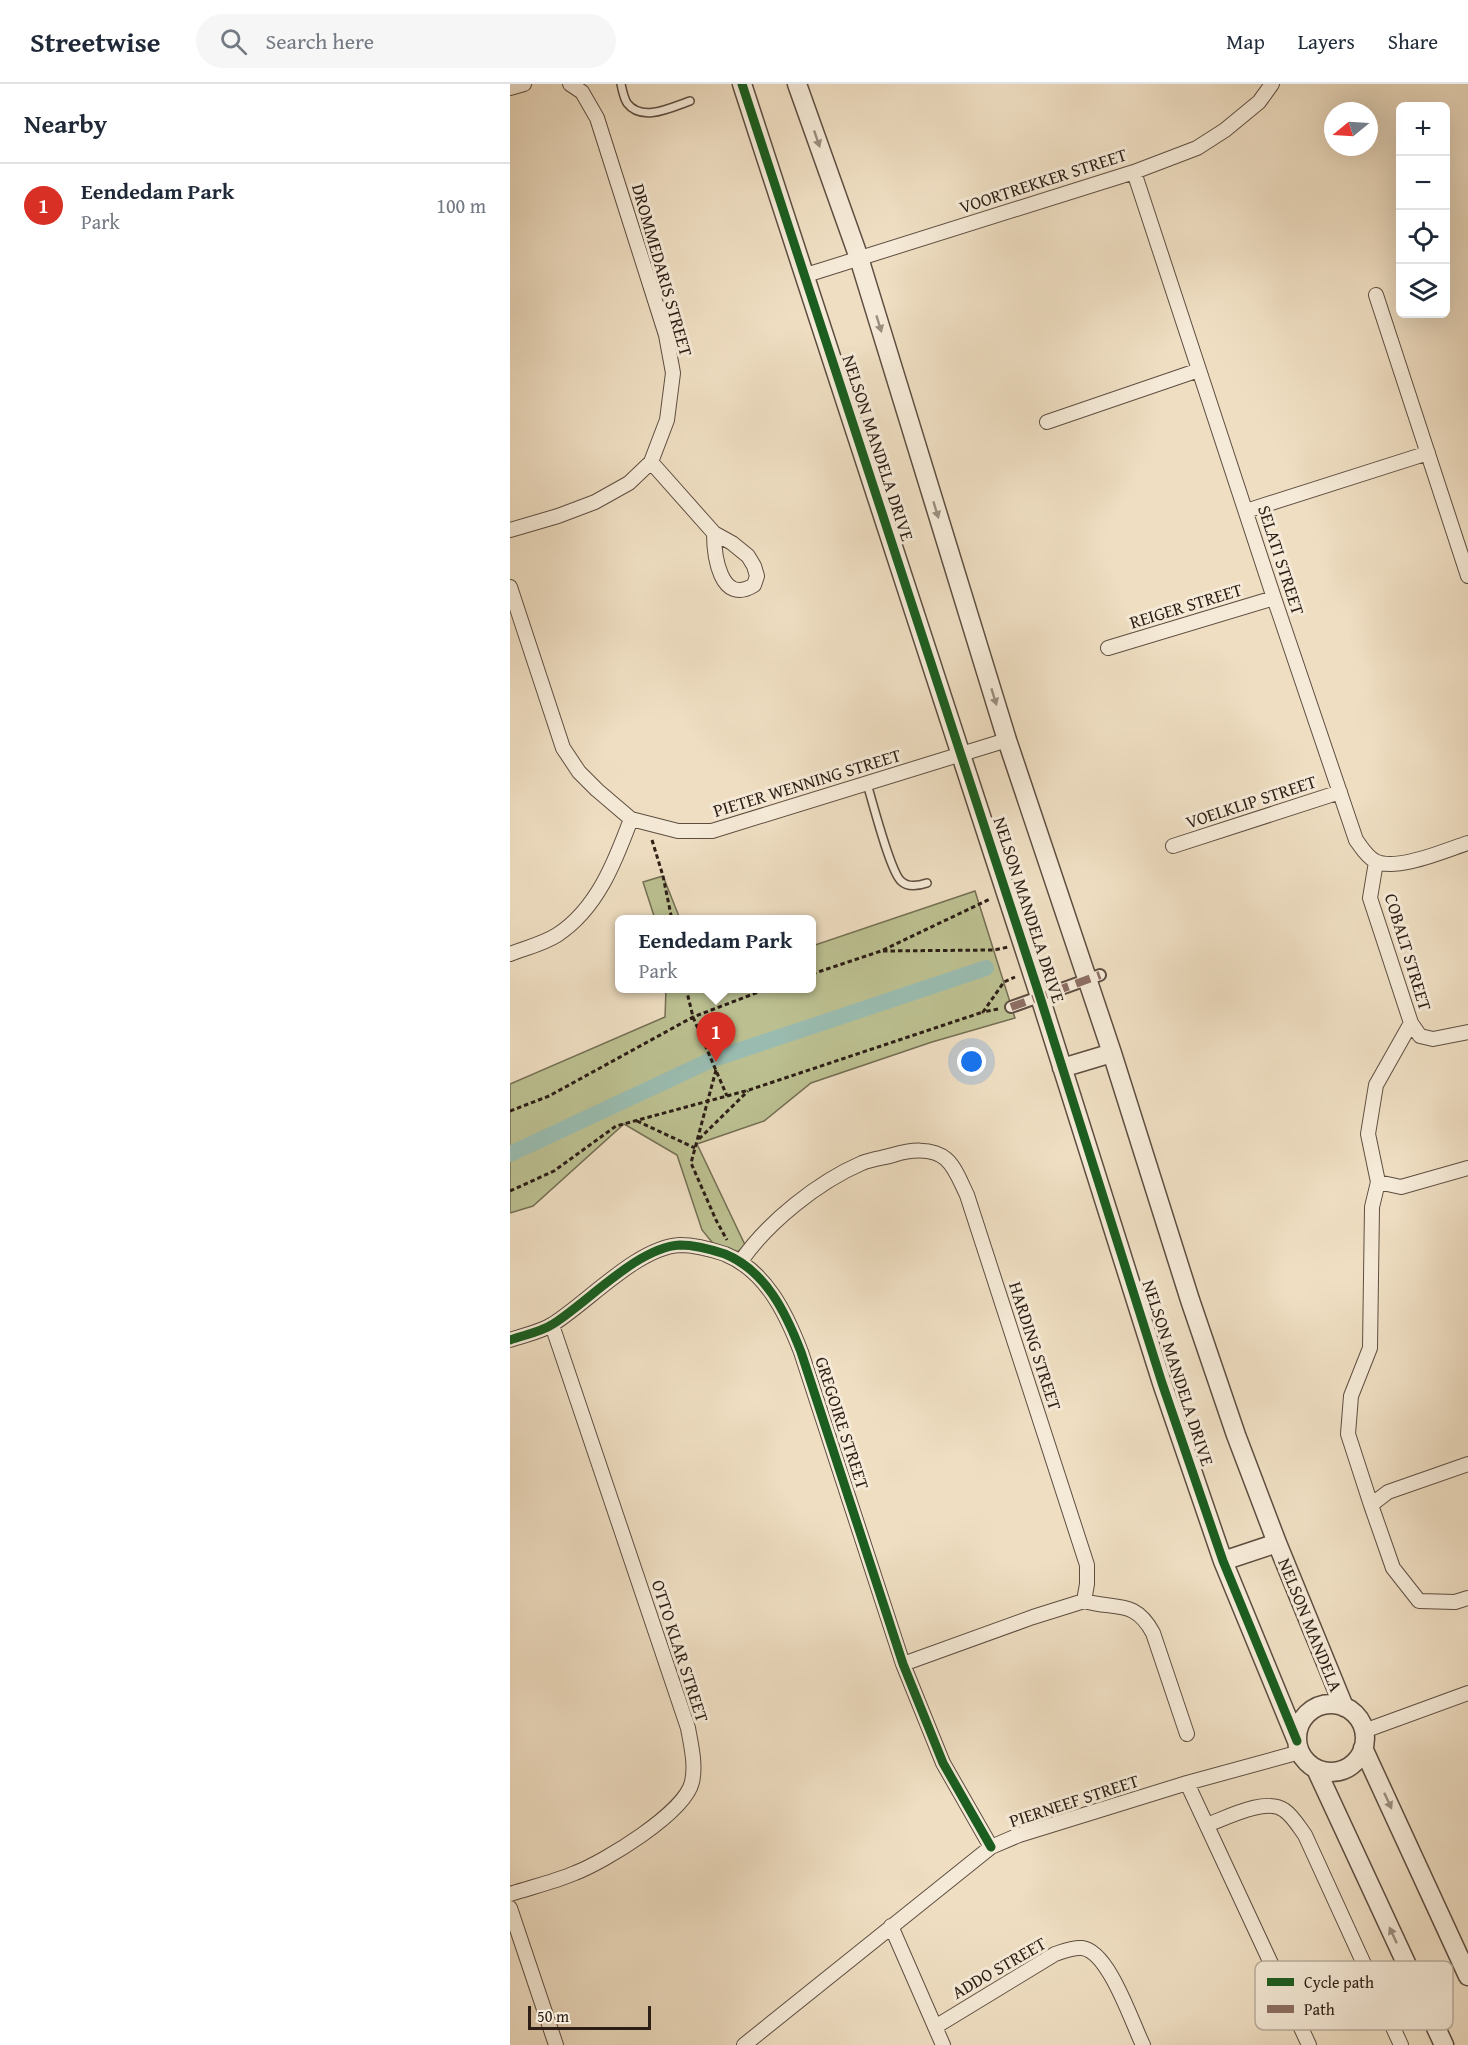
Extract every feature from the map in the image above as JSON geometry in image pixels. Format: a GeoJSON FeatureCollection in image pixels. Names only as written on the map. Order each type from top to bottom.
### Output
{"type":"FeatureCollection","features":[{"type":"Feature","properties":{"kind":"street"},"geometry":{"type":"LineString","coordinates":[[510,88],[524,84]]}},
{"type":"Feature","properties":{"kind":"street","name":"DROMMEDARIS STREET"},"geometry":{"type":"LineString","coordinates":[[510,530],[595,502],[629,483],[651,462],[667,420],[674,373],[666,335],[597,118],[582,92],[570,84]]}},
{"type":"Feature","properties":{"kind":"street","name":"NELSON MANDELA DRIVE"},"geometry":{"type":"LineString","coordinates":[[742,84],[1040,996],[1162,1383],[1223,1561],[1299,1747]]}},
{"type":"Feature","properties":{"kind":"street","name":"NELSON MANDELA DRIVE"},"geometry":{"type":"LineString","coordinates":[[797,84],[859,258],[1007,740],[1094,977],[1112,1053],[1198,1323],[1236,1436],[1277,1544]]}},
{"type":"Feature","properties":{"kind":"street","name":"VOORTREKKER STREET"},"geometry":{"type":"LineString","coordinates":[[803,276],[1134,172],[1197,148],[1225,130],[1259,102],[1272,84]]}},
{"type":"Feature","properties":{"kind":"street","name":"SELATI STREET"},"geometry":{"type":"LineString","coordinates":[[1134,172],[1356,840],[1365,853],[1376,862]]}},
{"type":"Feature","properties":{"kind":"street"},"geometry":{"type":"LineString","coordinates":[[1376,295],[1468,576]]}},
{"type":"Feature","properties":{"kind":"street"},"geometry":{"type":"LineString","coordinates":[[1047,422],[1200,370]]}},
{"type":"Feature","properties":{"kind":"street"},"geometry":{"type":"LineString","coordinates":[[1246,511],[1428,453]]}},
{"type":"Feature","properties":{"kind":"street"},"geometry":{"type":"LineString","coordinates":[[651,462],[714,533]]}},
{"type":"Feature","properties":{"kind":"street","name":"PIETER WENNING STREET"},"geometry":{"type":"LineString","coordinates":[[510,587],[563,748],[579,772],[597,790],[632,819],[647,824],[678,831],[712,831],[1007,740]]}},
{"type":"Feature","properties":{"kind":"street","name":"REIGER STREET"},"geometry":{"type":"LineString","coordinates":[[1108,648],[1274,598]]}},
{"type":"Feature","properties":{"kind":"street","name":"VOELKLIP STREET"},"geometry":{"type":"LineString","coordinates":[[1173,846],[1340,792]]}},
{"type":"Feature","properties":{"kind":"street"},"geometry":{"type":"LineString","coordinates":[[510,954],[557,935],[581,915],[618,856],[632,819]]}},
{"type":"Feature","properties":{"kind":"street"},"geometry":{"type":"LineString","coordinates":[[1376,862],[1392,865],[1468,843]]}},
{"type":"Feature","properties":{"kind":"street","name":"COBALT STREET"},"geometry":{"type":"LineString","coordinates":[[1376,862],[1370,898],[1411,1023],[1420,1036],[1433,1040],[1468,1032]]}},
{"type":"Feature","properties":{"kind":"street"},"geometry":{"type":"LineString","coordinates":[[1011,1006],[1094,977]]}},
{"type":"Feature","properties":{"kind":"street"},"geometry":{"type":"LineString","coordinates":[[1411,1023],[1376,1085],[1368,1134],[1378,1182],[1372,1208],[1370,1348],[1351,1396],[1348,1434],[1393,1568],[1419,1601],[1455,1602],[1468,1598]]}},
{"type":"Feature","properties":{"kind":"street"},"geometry":{"type":"LineString","coordinates":[[1062,1068],[1112,1053]]}},
{"type":"Feature","properties":{"kind":"street","name":"HARDING STREET"},"geometry":{"type":"LineString","coordinates":[[741,1261],[775,1222],[822,1186],[863,1163],[906,1151],[929,1151],[946,1158],[967,1195],[1088,1565],[1084,1601]]}},
{"type":"Feature","properties":{"kind":"street"},"geometry":{"type":"LineString","coordinates":[[1378,1182],[1401,1187],[1468,1167]]}},
{"type":"Feature","properties":{"kind":"street","name":"GREGOIRE STREET"},"geometry":{"type":"LineString","coordinates":[[510,1340],[552,1325],[639,1260],[678,1245],[714,1250],[741,1261],[757,1275],[775,1296],[790,1322],[903,1664],[943,1763],[991,1847]]}},
{"type":"Feature","properties":{"kind":"street","name":"OTTO KLAR STREET"},"geometry":{"type":"LineString","coordinates":[[510,1894],[574,1874],[611,1854],[666,1817],[682,1801],[692,1783],[693,1758],[688,1728],[552,1325]]}},
{"type":"Feature","properties":{"kind":"street"},"geometry":{"type":"LineString","coordinates":[[1371,1505],[1388,1492],[1468,1464]]}},
{"type":"Feature","properties":{"kind":"street"},"geometry":{"type":"LineString","coordinates":[[1223,1561],[1277,1544]]}},
{"type":"Feature","properties":{"kind":"street","name":"NELSON MANDELA"},"geometry":{"type":"LineString","coordinates":[[1277,1544],[1344,1707]]}},
{"type":"Feature","properties":{"kind":"street"},"geometry":{"type":"LineString","coordinates":[[903,1664],[1084,1601],[1132,1609],[1145,1618],[1153,1633],[1187,1734]]}},
{"type":"Feature","properties":{"kind":"street"},"geometry":{"type":"LineString","coordinates":[[1363,1739],[1468,1694]]}},
{"type":"Feature","properties":{"kind":"street"},"geometry":{"type":"LineString","coordinates":[[1363,1739],[1358,1758],[1350,1767],[1327,1772],[1316,1769],[1306,1762],[1299,1747],[1298,1731],[1308,1713],[1328,1704],[1344,1707],[1356,1716],[1363,1739],[1468,1977]]}},
{"type":"Feature","properties":{"kind":"street","name":"PIERNEEF STREET"},"geometry":{"type":"LineString","coordinates":[[744,2045],[991,1847],[1019,1835],[1299,1747]]}},
{"type":"Feature","properties":{"kind":"street"},"geometry":{"type":"LineString","coordinates":[[1316,1769],[1405,1961]]}},
{"type":"Feature","properties":{"kind":"street"},"geometry":{"type":"LineString","coordinates":[[1187,1783],[1270,1961]]}},
{"type":"Feature","properties":{"kind":"street"},"geometry":{"type":"LineString","coordinates":[[1207,1826],[1255,1807],[1269,1805],[1282,1809],[1305,1835],[1363,1961]]}},
{"type":"Feature","properties":{"kind":"street"},"geometry":{"type":"LineString","coordinates":[[510,1908],[556,2045]]}},
{"type":"Feature","properties":{"kind":"street"},"geometry":{"type":"LineString","coordinates":[[891,1926],[943,2045]]}},
{"type":"Feature","properties":{"kind":"street","name":"ADDO STREET"},"geometry":{"type":"LineString","coordinates":[[935,2027],[1055,1954],[1084,1948],[1096,1954],[1106,1966],[1143,2045]]}},
{"type":"Feature","properties":{"kind":"street"},"geometry":{"type":"LineString","coordinates":[[1302,2030],[1309,2045]]}},
{"type":"Feature","properties":{"kind":"street"},"geometry":{"type":"LineString","coordinates":[[1394,2030],[1401,2045]]}},
{"type":"Feature","properties":{"kind":"street"},"geometry":{"type":"LineString","coordinates":[[1437,2030],[1444,2045]]}},
{"type":"Feature","properties":{"kind":"lane"},"geometry":{"type":"LineString","coordinates":[[621,84],[627,102],[634,108],[649,114],[690,101]]}},
{"type":"Feature","properties":{"kind":"lane"},"geometry":{"type":"LineString","coordinates":[[867,784],[892,865],[899,880],[906,885],[918,886],[927,883]]}},
{"type":"Feature","properties":{"kind":"path"},"geometry":{"type":"LineString","coordinates":[[647,824],[663,876],[671,915]]}},
{"type":"Feature","properties":{"kind":"path"},"geometry":{"type":"LineString","coordinates":[[816,973],[881,951],[1005,893]]}},
{"type":"Feature","properties":{"kind":"path"},"geometry":{"type":"LineString","coordinates":[[881,951],[994,950],[1022,944]]}},
{"type":"Feature","properties":{"kind":"path"},"geometry":{"type":"LineString","coordinates":[[982,1012],[1004,982],[1031,971]]}},
{"type":"Feature","properties":{"kind":"path"},"geometry":{"type":"LineString","coordinates":[[688,993],[693,1017],[727,1096]]}},
{"type":"Feature","properties":{"kind":"path"},"geometry":{"type":"LineString","coordinates":[[510,1111],[549,1096],[693,1017],[756,993]]}},
{"type":"Feature","properties":{"kind":"path"},"geometry":{"type":"LineString","coordinates":[[510,1191],[554,1171],[616,1126],[749,1090],[982,1012],[1011,1006]]}},
{"type":"Feature","properties":{"kind":"path"},"geometry":{"type":"LineString","coordinates":[[716,1070],[691,1163],[716,1220],[741,1261]]}},
{"type":"Feature","properties":{"kind":"path"},"geometry":{"type":"LineString","coordinates":[[697,1140],[749,1090]]}},
{"type":"Feature","properties":{"kind":"path"},"geometry":{"type":"LineString","coordinates":[[637,1121],[695,1148]]}},
{"type":"Feature","properties":{"kind":"green space"},"geometry":{"type":"Polygon","coordinates":[[[663,876],[678,915],[654,915],[643,882],[663,876]]]}},
{"type":"Feature","properties":{"kind":"green space"},"geometry":{"type":"Polygon","coordinates":[[[975,891],[1015,1018],[932,1042],[811,1083],[764,1121],[697,1144],[746,1247],[725,1258],[702,1230],[677,1155],[624,1124],[533,1206],[510,1213],[510,1084],[665,1017],[666,993],[816,993],[816,945],[975,891]]]}},
{"type":"Feature","properties":{"kind":"waterway"},"geometry":{"type":"LineString","coordinates":[[510,1154],[711,1060],[986,968]]}},
{"type":"Feature","properties":{"kind":"marked path"},"geometry":{"type":"LineString","coordinates":[[1011,1007],[1100,975]]}},
{"type":"Feature","properties":{"kind":"cycle path"},"geometry":{"type":"LineString","coordinates":[[742,84],[1040,997],[1162,1383],[1223,1561],[1297,1741]]}},
{"type":"Feature","properties":{"kind":"cycle path"},"geometry":{"type":"LineString","coordinates":[[510,1340],[548,1327],[631,1265],[664,1248],[680,1245],[692,1246],[725,1254],[739,1261],[763,1282],[781,1308],[801,1352],[903,1664],[943,1763],[991,1847]]}},
{"type":"Feature","properties":{"kind":"place","name":"Eendedam Park"},"geometry":{"type":"Point","coordinates":[716,1062]}}]}
